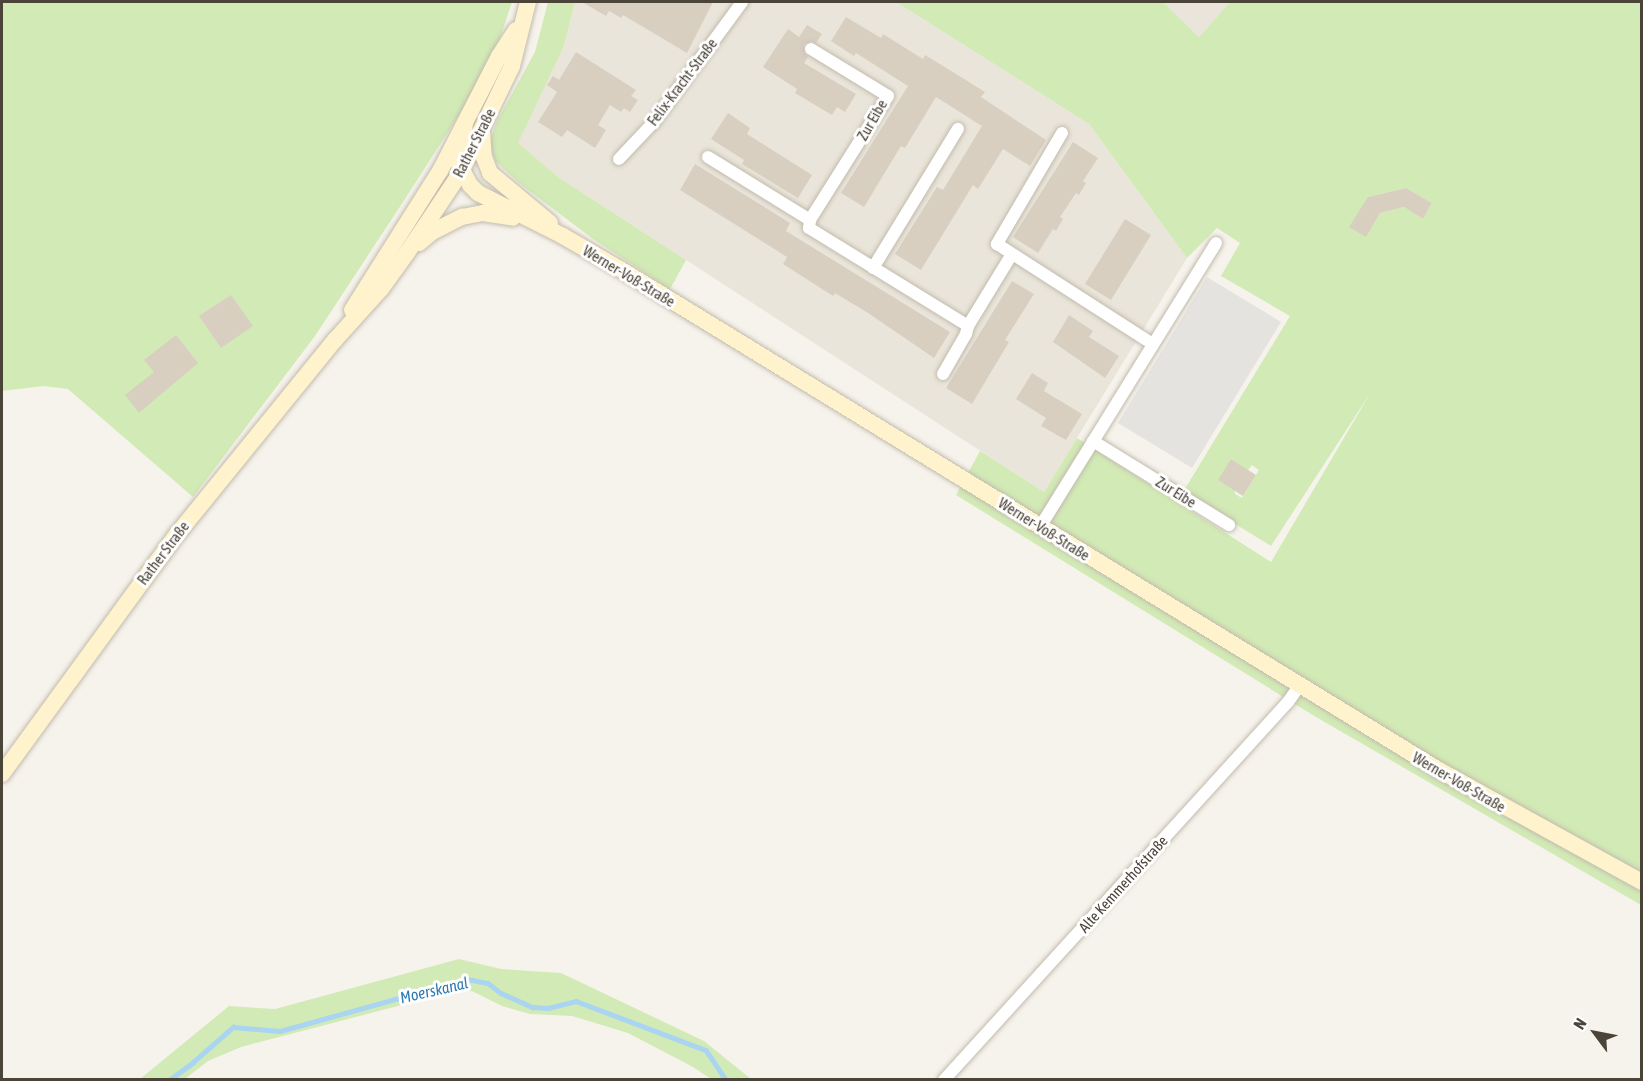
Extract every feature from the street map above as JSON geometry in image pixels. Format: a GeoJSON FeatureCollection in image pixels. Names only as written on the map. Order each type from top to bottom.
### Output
{"type":"FeatureCollection","features":[{"type":"Feature","properties":{"kind":"main road","name":"Rather Straße"},"geometry":{"type":"LineString","coordinates":[[2,774],[178,533],[335,340],[381,288],[407,253],[462,166],[512,66],[520,24],[528,2]]}},
{"type":"Feature","properties":{"kind":"main road","name":"Rather Straße"},"geometry":{"type":"LineString","coordinates":[[335,340],[373,273],[440,171],[499,56],[520,24]]}},
{"type":"Feature","properties":{"kind":"main road"},"geometry":{"type":"LineString","coordinates":[[465,123],[462,166],[477,164],[490,173],[541,213],[563,236]]}},
{"type":"Feature","properties":{"kind":"main road"},"geometry":{"type":"LineString","coordinates":[[483,125],[482,143],[490,173]]}},
{"type":"Feature","properties":{"kind":"main road","name":"Rather Straße"},"geometry":{"type":"LineString","coordinates":[[440,171],[462,166]]}},
{"type":"Feature","properties":{"kind":"main road","name":"Werner-Voß-Straße"},"geometry":{"type":"LineString","coordinates":[[462,166],[478,193],[563,236],[1299,686],[1503,807],[1641,882]]}},
{"type":"Feature","properties":{"kind":"main road","name":"Rather Straße"},"geometry":{"type":"LineString","coordinates":[[407,253],[447,224],[462,217],[483,213],[511,217],[563,236]]}},
{"type":"Feature","properties":{"kind":"street","name":"Felix-Kracht-Straße"},"geometry":{"type":"LineString","coordinates":[[619,159],[654,122],[742,2]]}},
{"type":"Feature","properties":{"kind":"street","name":"Zur Eibe"},"geometry":{"type":"LineString","coordinates":[[810,220],[888,96],[811,49]]}},
{"type":"Feature","properties":{"kind":"street"},"geometry":{"type":"LineString","coordinates":[[873,268],[958,129]]}},
{"type":"Feature","properties":{"kind":"street"},"geometry":{"type":"LineString","coordinates":[[1062,134],[997,244],[1154,344]]}},
{"type":"Feature","properties":{"kind":"street"},"geometry":{"type":"LineString","coordinates":[[708,156],[810,220],[809,228],[968,326]]}},
{"type":"Feature","properties":{"kind":"street"},"geometry":{"type":"LineString","coordinates":[[1040,527],[1216,243]]}},
{"type":"Feature","properties":{"kind":"street"},"geometry":{"type":"LineString","coordinates":[[943,374],[966,334],[968,326],[1012,254]]}},
{"type":"Feature","properties":{"kind":"street","name":"Zur Eibe"},"geometry":{"type":"LineString","coordinates":[[1093,441],[1229,525]]}},
{"type":"Feature","properties":{"kind":"street","name":"Alte Kemmerhofstraße"},"geometry":{"type":"LineString","coordinates":[[944,1080],[1288,702],[1299,686]]}},
{"type":"Feature","properties":{"kind":"shaded area"},"geometry":{"type":"Polygon","coordinates":[[[575,2],[896,2],[1089,124],[1187,258],[1044,492],[558,177],[517,143],[564,46],[575,2]]]}},
{"type":"Feature","properties":{"kind":"shaded area"},"geometry":{"type":"Polygon","coordinates":[[[1163,2],[1230,2],[1199,37],[1163,2]]]}},
{"type":"Feature","properties":{"kind":"shaded area"},"geometry":{"type":"Polygon","coordinates":[[[1207,277],[1281,322],[1192,468],[1118,423],[1207,277]]]}},
{"type":"Feature","properties":{"kind":"green space"},"geometry":{"type":"Polygon","coordinates":[[[2,2],[512,2],[499,41],[464,107],[403,202],[315,336],[193,497],[68,389],[43,386],[2,391],[2,2]]]}},
{"type":"Feature","properties":{"kind":"green space"},"geometry":{"type":"Polygon","coordinates":[[[548,2],[575,2],[564,46],[518,143],[558,177],[686,260],[670,289],[593,239],[519,183],[496,162],[489,144],[496,123],[535,52],[548,2]]]}},
{"type":"Feature","properties":{"kind":"green space"},"geometry":{"type":"Polygon","coordinates":[[[896,2],[1163,2],[1199,37],[1230,2],[1641,2],[1641,905],[1316,717],[956,495],[980,451],[1044,492],[1077,438],[1271,562],[1371,392],[1271,546],[1183,492],[1290,316],[1221,276],[1240,243],[1217,228],[1187,258],[1089,124],[896,2]],[[1406,188],[1368,197],[1366,236],[1380,213],[1404,207],[1423,219],[1432,203],[1406,188]],[[1231,459],[1235,494],[1242,498],[1259,470],[1252,465],[1248,470],[1231,459]]]}},
{"type":"Feature","properties":{"kind":"green space"},"geometry":{"type":"Polygon","coordinates":[[[459,959],[501,969],[561,973],[704,1041],[751,1079],[711,1079],[628,1033],[572,1016],[530,1014],[502,1006],[472,991],[455,991],[241,1047],[208,1061],[185,1079],[140,1079],[229,1006],[275,1009],[459,959]]]}},
{"type":"Feature","properties":{"kind":"building"},"geometry":{"type":"Polygon","coordinates":[[[582,2],[713,2],[687,53],[623,15],[621,18],[609,11],[606,16],[582,2]]]}},
{"type":"Feature","properties":{"kind":"building"},"geometry":{"type":"Polygon","coordinates":[[[846,17],[881,38],[883,34],[923,59],[925,55],[961,77],[985,92],[981,97],[1046,140],[1030,166],[1003,149],[978,189],[973,185],[921,270],[895,254],[937,187],[943,190],[982,126],[936,97],[905,148],[901,146],[864,207],[841,193],[908,86],[856,53],[854,56],[831,41],[846,17]]]}},
{"type":"Feature","properties":{"kind":"building"},"geometry":{"type":"Polygon","coordinates":[[[807,25],[822,34],[816,43],[811,41],[804,44],[804,52],[808,57],[804,63],[856,94],[845,112],[837,107],[832,115],[795,93],[797,89],[763,67],[788,29],[799,37],[807,25]]]}},
{"type":"Feature","properties":{"kind":"building"},"geometry":{"type":"Polygon","coordinates":[[[576,52],[636,90],[631,96],[638,100],[630,112],[624,108],[621,112],[610,105],[598,125],[606,130],[595,148],[567,130],[562,137],[538,122],[557,92],[547,85],[553,76],[559,80],[576,52]]]}},
{"type":"Feature","properties":{"kind":"building"},"geometry":{"type":"Polygon","coordinates":[[[728,113],[750,128],[747,134],[812,175],[798,198],[742,164],[744,160],[711,139],[728,113]]]}},
{"type":"Feature","properties":{"kind":"building"},"geometry":{"type":"Polygon","coordinates":[[[1073,142],[1098,158],[1083,181],[1086,183],[1079,195],[1076,193],[1060,217],[1063,219],[1056,231],[1053,229],[1038,253],[1013,237],[1073,142]]]}},
{"type":"Feature","properties":{"kind":"building"},"geometry":{"type":"Polygon","coordinates":[[[695,164],[790,223],[786,231],[950,332],[934,358],[868,313],[835,293],[833,296],[783,264],[787,257],[680,190],[695,164]]]}},
{"type":"Feature","properties":{"kind":"building"},"geometry":{"type":"Polygon","coordinates":[[[1406,188],[1432,203],[1423,219],[1404,207],[1380,213],[1366,237],[1349,227],[1368,197],[1406,188]]]}},
{"type":"Feature","properties":{"kind":"building"},"geometry":{"type":"Polygon","coordinates":[[[1125,219],[1151,235],[1111,300],[1085,284],[1125,219]]]}},
{"type":"Feature","properties":{"kind":"building"},"geometry":{"type":"Polygon","coordinates":[[[1012,281],[1034,294],[1005,340],[1009,342],[972,404],[946,388],[1012,281]]]}},
{"type":"Feature","properties":{"kind":"building"},"geometry":{"type":"Polygon","coordinates":[[[231,295],[253,326],[221,348],[199,316],[231,295]]]}},
{"type":"Feature","properties":{"kind":"building"},"geometry":{"type":"Polygon","coordinates":[[[1069,315],[1093,331],[1089,337],[1119,356],[1105,378],[1053,342],[1069,315]]]}},
{"type":"Feature","properties":{"kind":"building"},"geometry":{"type":"Polygon","coordinates":[[[176,335],[198,363],[139,413],[125,395],[154,372],[144,360],[176,335]]]}},
{"type":"Feature","properties":{"kind":"building"},"geometry":{"type":"Polygon","coordinates":[[[1032,373],[1048,383],[1044,391],[1082,414],[1066,440],[1041,426],[1046,418],[1016,399],[1032,373]]]}},
{"type":"Feature","properties":{"kind":"building"},"geometry":{"type":"Polygon","coordinates":[[[1231,459],[1256,475],[1243,496],[1218,480],[1231,459]]]}},
{"type":"Feature","properties":{"kind":"waterway","name":"Moerskanal"},"geometry":{"type":"LineString","coordinates":[[169,1080],[233,1027],[280,1031],[467,979],[488,983],[501,993],[533,1007],[548,1008],[576,1001],[706,1050],[726,1080]]}}]}
